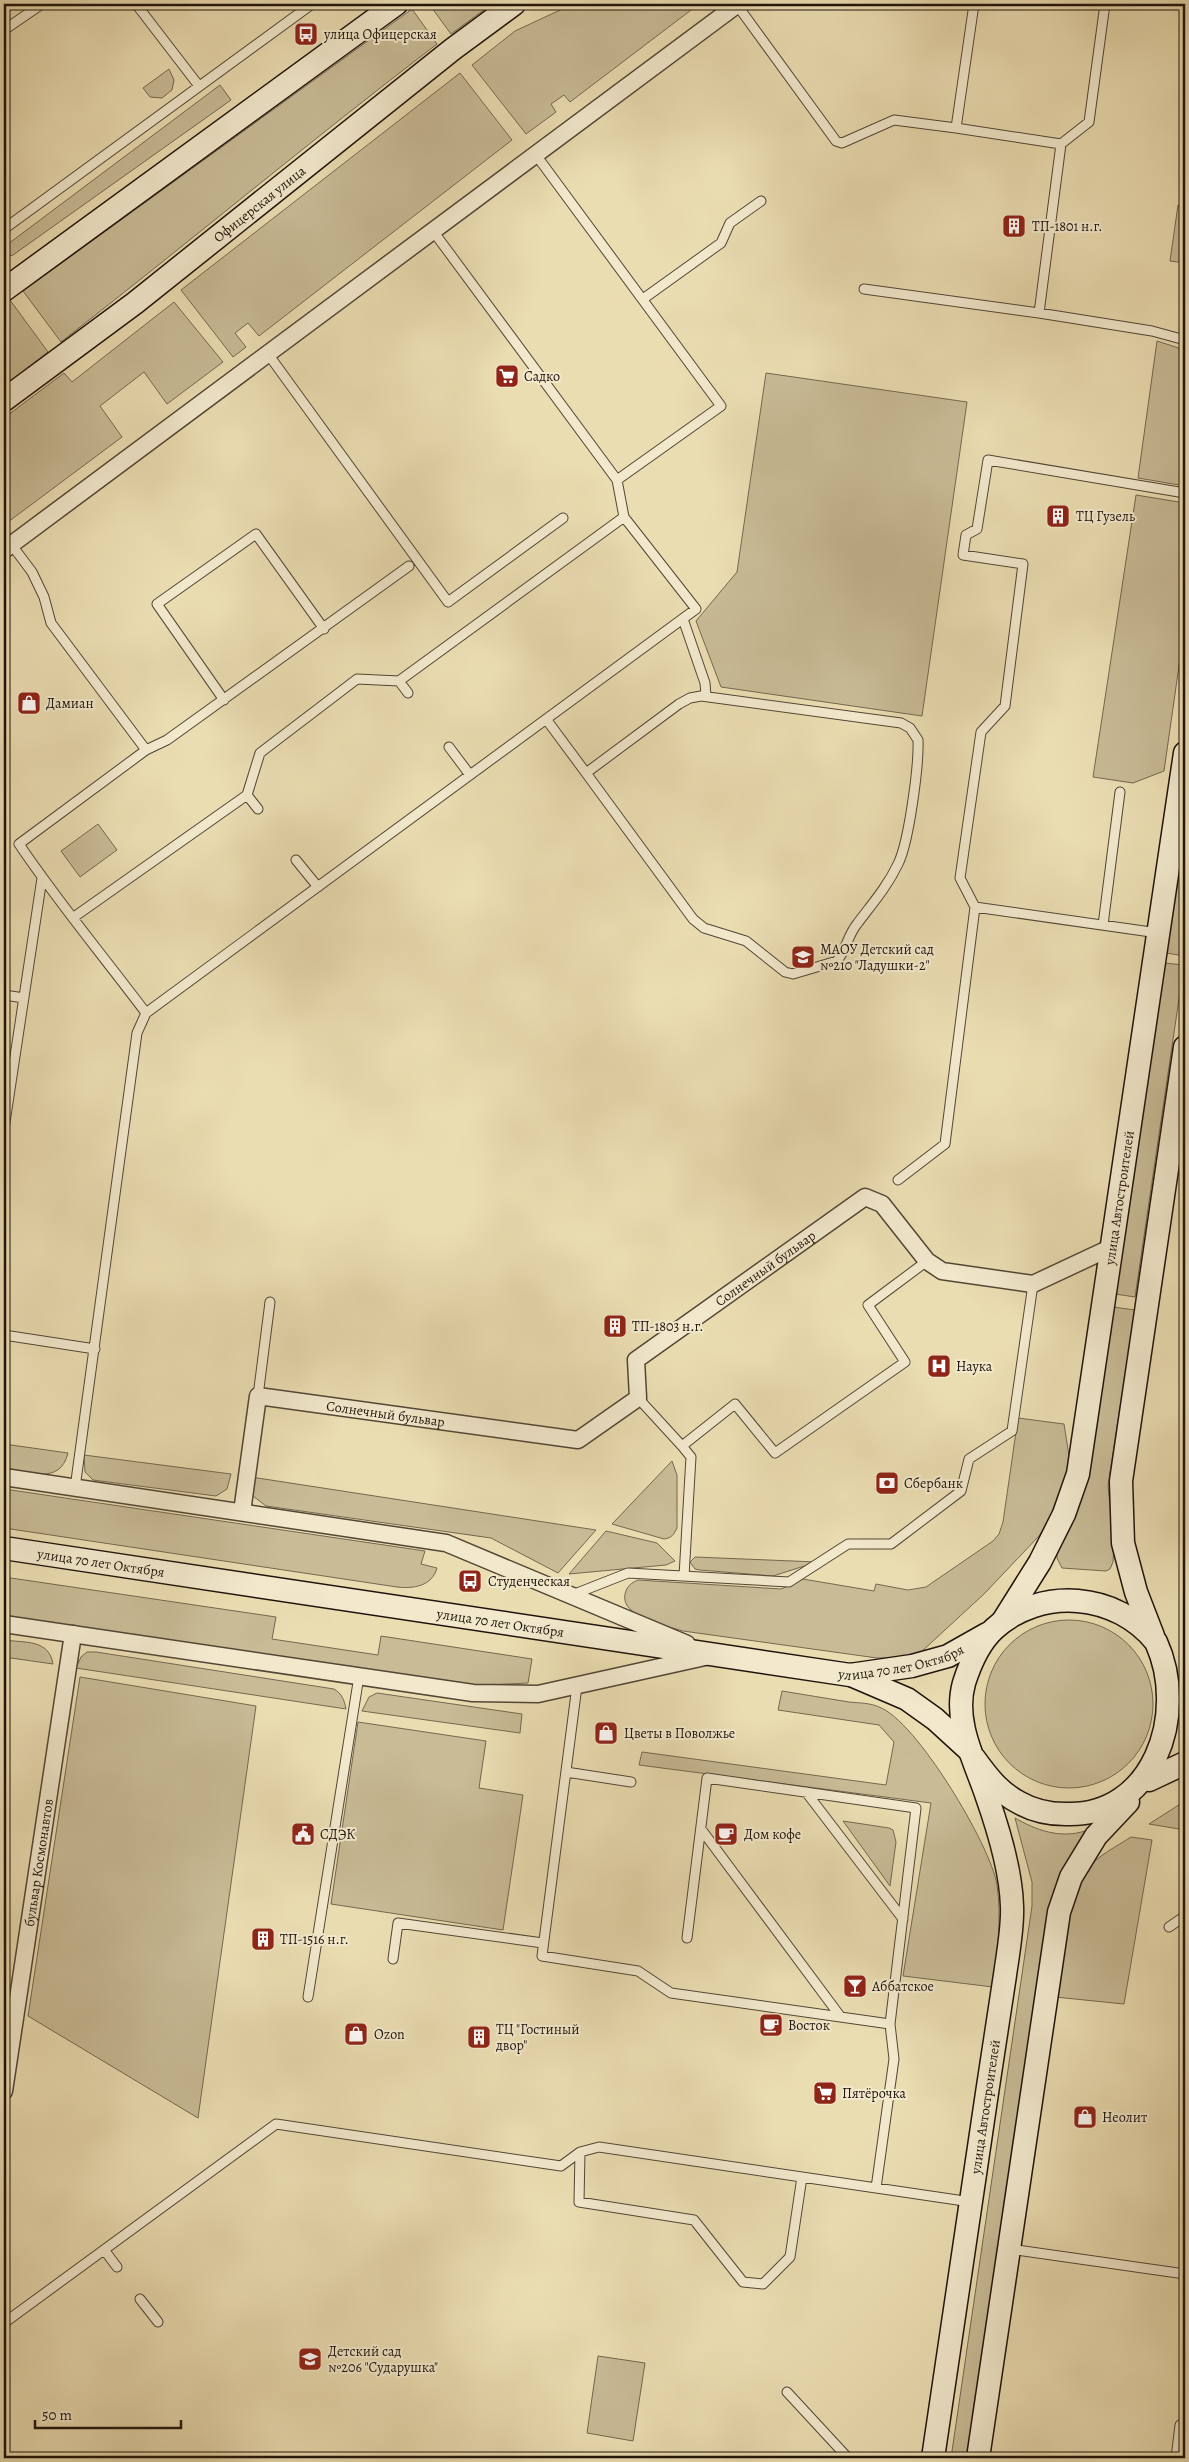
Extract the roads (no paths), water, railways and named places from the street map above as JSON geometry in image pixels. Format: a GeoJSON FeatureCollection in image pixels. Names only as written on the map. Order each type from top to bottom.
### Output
{"type":"FeatureCollection","features":[{"type":"Feature","properties":{"kind":"main road"},"geometry":{"type":"LineString","coordinates":[[4,290],[396,4]]}},
{"type":"Feature","properties":{"kind":"main road","name":"Офицерская улица"},"geometry":{"type":"LineString","coordinates":[[4,400],[135,303],[452,49],[514,4]]}},
{"type":"Feature","properties":{"kind":"main road","name":"улица Автостроителей"},"geometry":{"type":"LineString","coordinates":[[933,2458],[1004,1977],[1012,1905],[1004,1855],[962,1723],[963,1686],[977,1652],[997,1627],[1044,1554],[1064,1514],[1078,1474],[1185,753]]}},
{"type":"Feature","properties":{"kind":"main road"},"geometry":{"type":"LineString","coordinates":[[1185,1047],[1122,1481],[1123,1543],[1136,1592],[1155,1642],[1185,1688]]}},
{"type":"Feature","properties":{"kind":"main road","name":"улица 70 лет Октября"},"geometry":{"type":"LineString","coordinates":[[4,1548],[850,1675],[912,1666],[948,1656],[1031,1606],[1065,1600],[1099,1604],[1130,1618],[1155,1642]]}},
{"type":"Feature","properties":{"kind":"main road"},"geometry":{"type":"LineString","coordinates":[[978,2458],[1059,1912],[1071,1877],[1096,1836],[1158,1770],[1171,1746],[1177,1719],[1177,1692],[1169,1666]]}},
{"type":"Feature","properties":{"kind":"main road"},"geometry":{"type":"LineString","coordinates":[[850,1675],[907,1699],[935,1719],[972,1755],[993,1784],[1019,1803],[1049,1814],[1081,1815],[1112,1807],[1144,1785],[1185,1763]]}},
{"type":"Feature","properties":{"kind":"street"},"geometry":{"type":"LineString","coordinates":[[7,547],[738,5]]}},
{"type":"Feature","properties":{"kind":"street","name":"Солнечный бульвар"},"geometry":{"type":"LineString","coordinates":[[258,1396],[578,1440],[638,1398],[636,1360],[865,1196],[882,1204],[927,1261],[942,1271],[1033,1284]]}},
{"type":"Feature","properties":{"kind":"street"},"geometry":{"type":"LineString","coordinates":[[1033,1284],[1112,1247]]}},
{"type":"Feature","properties":{"kind":"street"},"geometry":{"type":"LineString","coordinates":[[242,1512],[258,1396]]}},
{"type":"Feature","properties":{"kind":"street"},"geometry":{"type":"LineString","coordinates":[[4,1477],[446,1543],[712,1655]]}},
{"type":"Feature","properties":{"kind":"street"},"geometry":{"type":"LineString","coordinates":[[4,1624],[473,1693],[538,1694],[712,1655]]}},
{"type":"Feature","properties":{"kind":"street","name":"бульвар Космонавтов"},"geometry":{"type":"LineString","coordinates":[[4,2091],[10,2009],[73,1634]]}},
{"type":"Feature","properties":{"kind":"lane"},"geometry":{"type":"LineString","coordinates":[[4,30],[42,4]]}},
{"type":"Feature","properties":{"kind":"lane"},"geometry":{"type":"LineString","coordinates":[[136,4],[199,86]]}},
{"type":"Feature","properties":{"kind":"lane"},"geometry":{"type":"LineString","coordinates":[[4,229],[312,4]]}},
{"type":"Feature","properties":{"kind":"lane"},"geometry":{"type":"LineString","coordinates":[[956,128],[974,4]]}},
{"type":"Feature","properties":{"kind":"lane"},"geometry":{"type":"LineString","coordinates":[[1039,313],[1062,144],[1089,122],[1106,4]]}},
{"type":"Feature","properties":{"kind":"lane"},"geometry":{"type":"LineString","coordinates":[[738,5],[836,141],[842,143],[894,120],[1062,144]]}},
{"type":"Feature","properties":{"kind":"lane"},"geometry":{"type":"LineString","coordinates":[[536,155],[721,406],[617,480]]}},
{"type":"Feature","properties":{"kind":"lane"},"geometry":{"type":"LineString","coordinates":[[643,299],[721,243],[730,223],[761,200]]}},
{"type":"Feature","properties":{"kind":"lane"},"geometry":{"type":"LineString","coordinates":[[75,1488],[138,1033],[146,1013],[696,609],[624,517],[617,480],[433,231]]}},
{"type":"Feature","properties":{"kind":"lane"},"geometry":{"type":"LineString","coordinates":[[864,289],[1039,313],[1152,331],[1185,340]]}},
{"type":"Feature","properties":{"kind":"lane"},"geometry":{"type":"LineString","coordinates":[[268,354],[448,602],[563,518]]}},
{"type":"Feature","properties":{"kind":"lane"},"geometry":{"type":"LineString","coordinates":[[898,1180],[945,1144],[975,907],[960,878],[982,732],[1005,706],[1023,564],[963,554],[966,535],[977,529],[988,460],[1185,493]]}},
{"type":"Feature","properties":{"kind":"lane"},"geometry":{"type":"LineString","coordinates":[[74,917],[247,795],[260,753],[357,679],[399,681],[624,517]]}},
{"type":"Feature","properties":{"kind":"lane"},"geometry":{"type":"LineString","coordinates":[[224,700],[157,604],[256,534],[324,629]]}},
{"type":"Feature","properties":{"kind":"lane"},"geometry":{"type":"LineString","coordinates":[[7,547],[32,572],[44,597],[51,623],[146,750]]}},
{"type":"Feature","properties":{"kind":"lane"},"geometry":{"type":"LineString","coordinates":[[146,1013],[74,917],[42,878],[19,844],[146,750],[167,740],[324,629],[409,566]]}},
{"type":"Feature","properties":{"kind":"lane"},"geometry":{"type":"LineString","coordinates":[[683,619],[705,683],[706,696]]}},
{"type":"Feature","properties":{"kind":"lane"},"geometry":{"type":"LineString","coordinates":[[399,681],[408,693]]}},
{"type":"Feature","properties":{"kind":"lane"},"geometry":{"type":"LineString","coordinates":[[546,719],[693,918],[704,928],[746,941],[785,972],[793,974],[837,961],[857,924],[879,898],[899,862],[905,840],[918,740],[915,733],[901,723],[706,696],[690,698],[679,704],[586,773]]}},
{"type":"Feature","properties":{"kind":"lane"},"geometry":{"type":"LineString","coordinates":[[449,747],[470,775]]}},
{"type":"Feature","properties":{"kind":"lane"},"geometry":{"type":"LineString","coordinates":[[1103,925],[1120,792]]}},
{"type":"Feature","properties":{"kind":"lane"},"geometry":{"type":"LineString","coordinates":[[247,795],[258,809]]}},
{"type":"Feature","properties":{"kind":"lane"},"geometry":{"type":"LineString","coordinates":[[296,860],[318,887]]}},
{"type":"Feature","properties":{"kind":"lane"},"geometry":{"type":"LineString","coordinates":[[4,1128],[42,878]]}},
{"type":"Feature","properties":{"kind":"lane"},"geometry":{"type":"LineString","coordinates":[[975,907],[1159,933]]}},
{"type":"Feature","properties":{"kind":"lane"},"geometry":{"type":"LineString","coordinates":[[4,995],[24,998]]}},
{"type":"Feature","properties":{"kind":"lane"},"geometry":{"type":"LineString","coordinates":[[682,1446],[735,1404],[774,1453],[905,1362],[868,1305],[927,1261]]}},
{"type":"Feature","properties":{"kind":"lane"},"geometry":{"type":"LineString","coordinates":[[570,1596],[628,1573],[789,1582],[848,1544],[891,1544],[961,1490],[969,1459],[1012,1431],[1033,1284]]}},
{"type":"Feature","properties":{"kind":"lane"},"geometry":{"type":"LineString","coordinates":[[258,1396],[270,1302]]}},
{"type":"Feature","properties":{"kind":"lane"},"geometry":{"type":"LineString","coordinates":[[4,1335],[94,1349]]}},
{"type":"Feature","properties":{"kind":"lane"},"geometry":{"type":"LineString","coordinates":[[638,1398],[691,1457],[684,1576]]}},
{"type":"Feature","properties":{"kind":"lane"},"geometry":{"type":"LineString","coordinates":[[308,1997],[359,1676]]}},
{"type":"Feature","properties":{"kind":"lane"},"geometry":{"type":"LineString","coordinates":[[577,1686],[542,1956],[638,1971],[671,1993],[890,2024]]}},
{"type":"Feature","properties":{"kind":"lane"},"geometry":{"type":"LineString","coordinates":[[566,1772],[630,1782]]}},
{"type":"Feature","properties":{"kind":"lane"},"geometry":{"type":"LineString","coordinates":[[687,1938],[707,1778],[916,1808],[890,2024],[894,2059],[876,2188]]}},
{"type":"Feature","properties":{"kind":"lane"},"geometry":{"type":"LineString","coordinates":[[806,1792],[903,1919]]}},
{"type":"Feature","properties":{"kind":"lane"},"geometry":{"type":"LineString","coordinates":[[701,1828],[840,2016]]}},
{"type":"Feature","properties":{"kind":"lane"},"geometry":{"type":"LineString","coordinates":[[1169,1927],[1185,1916]]}},
{"type":"Feature","properties":{"kind":"lane"},"geometry":{"type":"LineString","coordinates":[[393,1959],[398,1923],[543,1943]]}},
{"type":"Feature","properties":{"kind":"lane"},"geometry":{"type":"LineString","coordinates":[[4,2323],[105,2251],[276,2124],[561,2166],[580,2152],[599,2147],[971,2202]]}},
{"type":"Feature","properties":{"kind":"lane"},"geometry":{"type":"LineString","coordinates":[[580,2152],[579,2202],[694,2220],[744,2282],[763,2284],[790,2257],[802,2177]]}},
{"type":"Feature","properties":{"kind":"lane"},"geometry":{"type":"LineString","coordinates":[[1008,2249],[1185,2274]]}},
{"type":"Feature","properties":{"kind":"lane"},"geometry":{"type":"LineString","coordinates":[[105,2251],[117,2267]]}},
{"type":"Feature","properties":{"kind":"lane"},"geometry":{"type":"LineString","coordinates":[[140,2299],[158,2322]]}},
{"type":"Feature","properties":{"kind":"lane"},"geometry":{"type":"LineString","coordinates":[[787,2392],[848,2458]]}},
{"type":"Feature","properties":{"kind":"lane"},"geometry":{"type":"LineString","coordinates":[[1176,2458],[1180,2425],[1185,2426]]}},
{"type":"Feature","properties":{"kind":"place","name":"улица Офицерская"},"geometry":{"type":"Point","coordinates":[306,34]}},
{"type":"Feature","properties":{"kind":"place","name":"ТП-1801 н.г."},"geometry":{"type":"Point","coordinates":[1014,226]}},
{"type":"Feature","properties":{"kind":"place","name":"Садко"},"geometry":{"type":"Point","coordinates":[507,376]}},
{"type":"Feature","properties":{"kind":"place","name":"ТЦ Гузель"},"geometry":{"type":"Point","coordinates":[1058,516]}},
{"type":"Feature","properties":{"kind":"place","name":"Дамиан"},"geometry":{"type":"Point","coordinates":[29,703]}},
{"type":"Feature","properties":{"kind":"place","name":"МАОУ Детский сад №210 \"Ладушки-2\""},"geometry":{"type":"Point","coordinates":[803,957]}},
{"type":"Feature","properties":{"kind":"place","name":"ТП-1803 н.г."},"geometry":{"type":"Point","coordinates":[615,1326]}},
{"type":"Feature","properties":{"kind":"place","name":"Наука"},"geometry":{"type":"Point","coordinates":[939,1366]}},
{"type":"Feature","properties":{"kind":"place","name":"Сбербанк"},"geometry":{"type":"Point","coordinates":[887,1483]}},
{"type":"Feature","properties":{"kind":"place","name":"Студенческая"},"geometry":{"type":"Point","coordinates":[470,1581]}},
{"type":"Feature","properties":{"kind":"place","name":"Цветы в Поволжье"},"geometry":{"type":"Point","coordinates":[606,1733]}},
{"type":"Feature","properties":{"kind":"place","name":"СДЭК"},"geometry":{"type":"Point","coordinates":[303,1834]}},
{"type":"Feature","properties":{"kind":"place","name":"Дом кофе"},"geometry":{"type":"Point","coordinates":[726,1834]}},
{"type":"Feature","properties":{"kind":"place","name":"ТП-1516 н.г."},"geometry":{"type":"Point","coordinates":[263,1939]}},
{"type":"Feature","properties":{"kind":"place","name":"Аббатское"},"geometry":{"type":"Point","coordinates":[855,1986]}},
{"type":"Feature","properties":{"kind":"place","name":"Восток"},"geometry":{"type":"Point","coordinates":[771,2025]}},
{"type":"Feature","properties":{"kind":"place","name":"Ozon"},"geometry":{"type":"Point","coordinates":[356,2034]}},
{"type":"Feature","properties":{"kind":"place","name":"ТЦ \"Гостиный двор\""},"geometry":{"type":"Point","coordinates":[479,2037]}},
{"type":"Feature","properties":{"kind":"place","name":"Пятёрочка"},"geometry":{"type":"Point","coordinates":[825,2093]}},
{"type":"Feature","properties":{"kind":"place","name":"Неолит"},"geometry":{"type":"Point","coordinates":[1085,2117]}},
{"type":"Feature","properties":{"kind":"place","name":"Детский сад №206 \"Сударушка\""},"geometry":{"type":"Point","coordinates":[310,2359]}}]}
